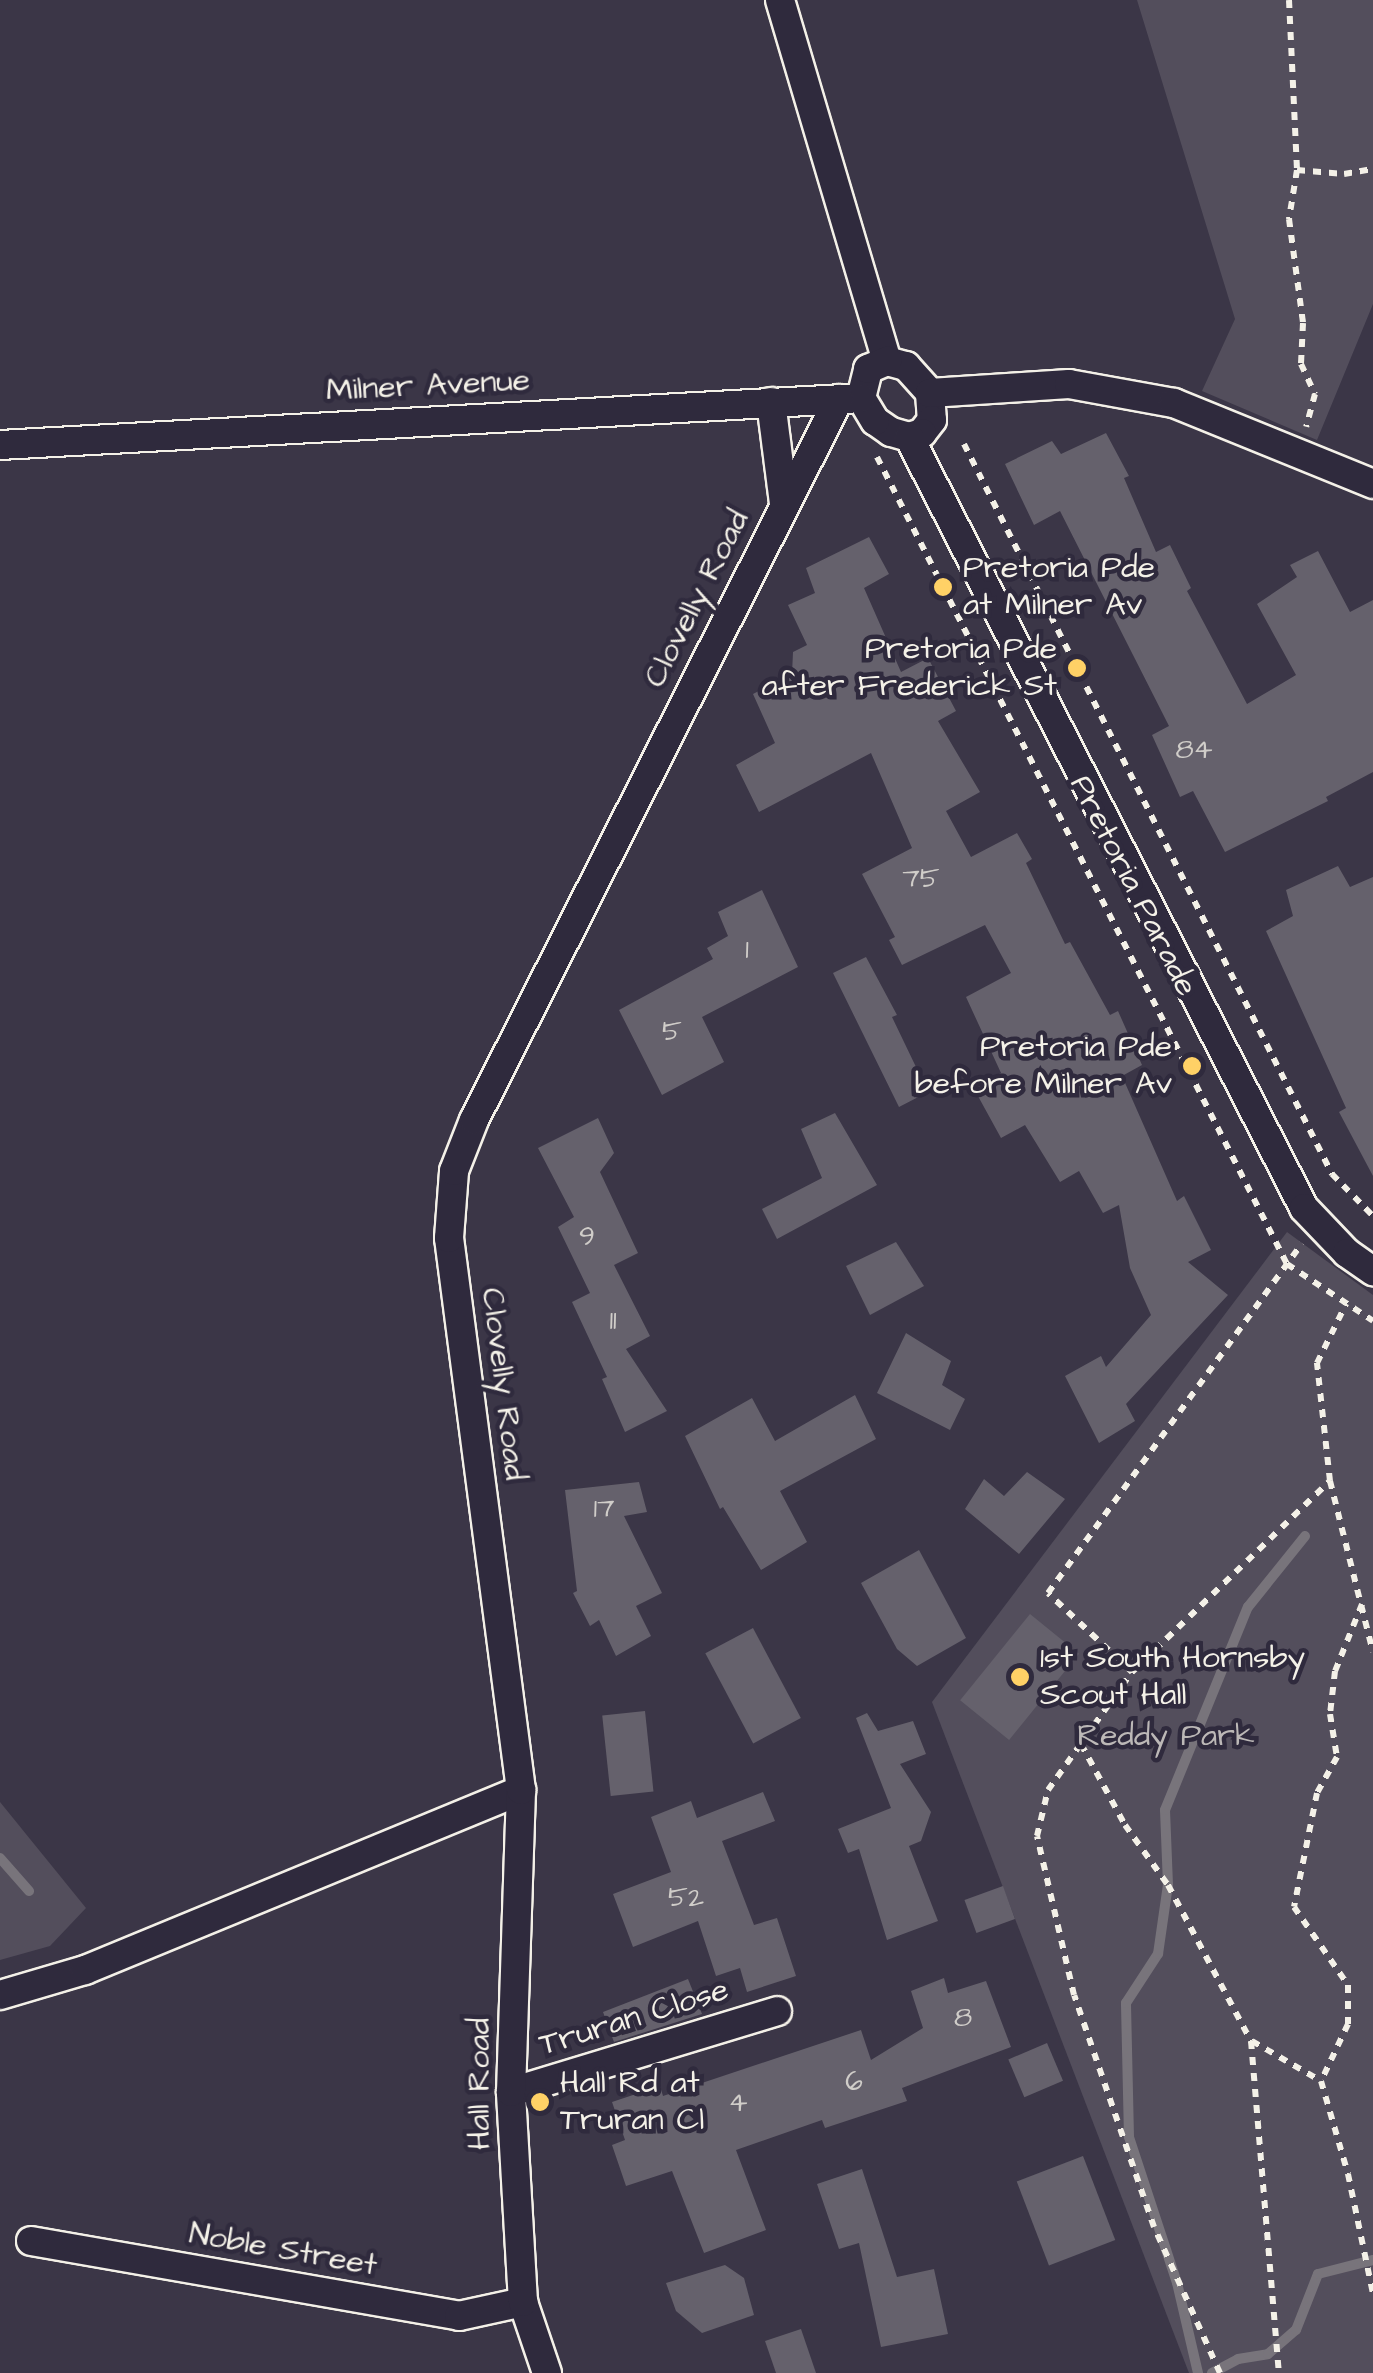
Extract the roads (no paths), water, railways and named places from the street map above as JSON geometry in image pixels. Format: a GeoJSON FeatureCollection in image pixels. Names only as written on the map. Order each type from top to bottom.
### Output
{"type":"FeatureCollection","features":[{"type":"Feature","properties":{"kind":"street"},"geometry":{"type":"LineString","coordinates":[[780,0],[887,361]]}},
{"type":"Feature","properties":{"kind":"street"},"geometry":{"type":"LineString","coordinates":[[887,361],[906,366],[930,393],[932,420],[922,433],[910,437],[875,422],[850,398],[868,369],[887,361]]}},
{"type":"Feature","properties":{"kind":"street"},"geometry":{"type":"LineString","coordinates":[[930,393],[1069,384],[1174,403],[1373,484]]}},
{"type":"Feature","properties":{"kind":"street","name":"Milner Avenue"},"geometry":{"type":"LineString","coordinates":[[0,445],[850,398]]}},
{"type":"Feature","properties":{"kind":"street","name":"Clovelly Road"},"geometry":{"type":"LineString","coordinates":[[521,1790],[449,1238],[454,1171],[482,1104],[784,503],[850,398]]}},
{"type":"Feature","properties":{"kind":"street","name":"Clovelly Road"},"geometry":{"type":"LineString","coordinates":[[771,402],[784,503]]}},
{"type":"Feature","properties":{"kind":"street","name":"Pretoria Parade"},"geometry":{"type":"LineString","coordinates":[[910,437],[1276,1155],[1317,1221],[1347,1253],[1373,1271]]}},
{"type":"Feature","properties":{"kind":"street"},"geometry":{"type":"LineString","coordinates":[[0,1994],[85,1970],[521,1790]]}},
{"type":"Feature","properties":{"kind":"street","name":"Hall Road"},"geometry":{"type":"LineString","coordinates":[[521,1790],[511,2092],[523,2302],[547,2373]]}},
{"type":"Feature","properties":{"kind":"street","name":"Truran Close"},"geometry":{"type":"LineString","coordinates":[[511,2092],[777,2011]]}},
{"type":"Feature","properties":{"kind":"street","name":"Noble Street"},"geometry":{"type":"LineString","coordinates":[[31,2241],[459,2316],[523,2302]]}},
{"type":"Feature","properties":{"kind":"waterway"},"geometry":{"type":"LineString","coordinates":[[1198,2373],[1177,2283],[1129,2137],[1126,2003],[1158,1954],[1168,1885],[1165,1810],[1248,1607],[1305,1536]]}},
{"type":"Feature","properties":{"kind":"waterway"},"geometry":{"type":"LineString","coordinates":[[0,1858],[29,1891]]}},
{"type":"Feature","properties":{"kind":"waterway"},"geometry":{"type":"LineString","coordinates":[[1212,2373],[1238,2359],[1268,2354],[1296,2330],[1318,2274],[1373,2260]]}},
{"type":"Feature","properties":{"kind":"place","name":"Pretoria Pde at Milner Av"},"geometry":{"type":"Point","coordinates":[943,587]}},
{"type":"Feature","properties":{"kind":"place","name":"Pretoria Pde after Frederick St"},"geometry":{"type":"Point","coordinates":[1077,668]}},
{"type":"Feature","properties":{"kind":"place","name":"Pretoria Pde before Milner Av"},"geometry":{"type":"Point","coordinates":[1192,1066]}},
{"type":"Feature","properties":{"kind":"place","name":"1st South Hornsby Scout Hall"},"geometry":{"type":"Point","coordinates":[1020,1677]}},
{"type":"Feature","properties":{"kind":"place","name":"Hall Rd at Truran Cl"},"geometry":{"type":"Point","coordinates":[540,2102]}},
{"type":"Feature","properties":{"kind":"park label","name":"Reddy Park"},"geometry":{"type":"Point","coordinates":[1166,1736]}}]}
